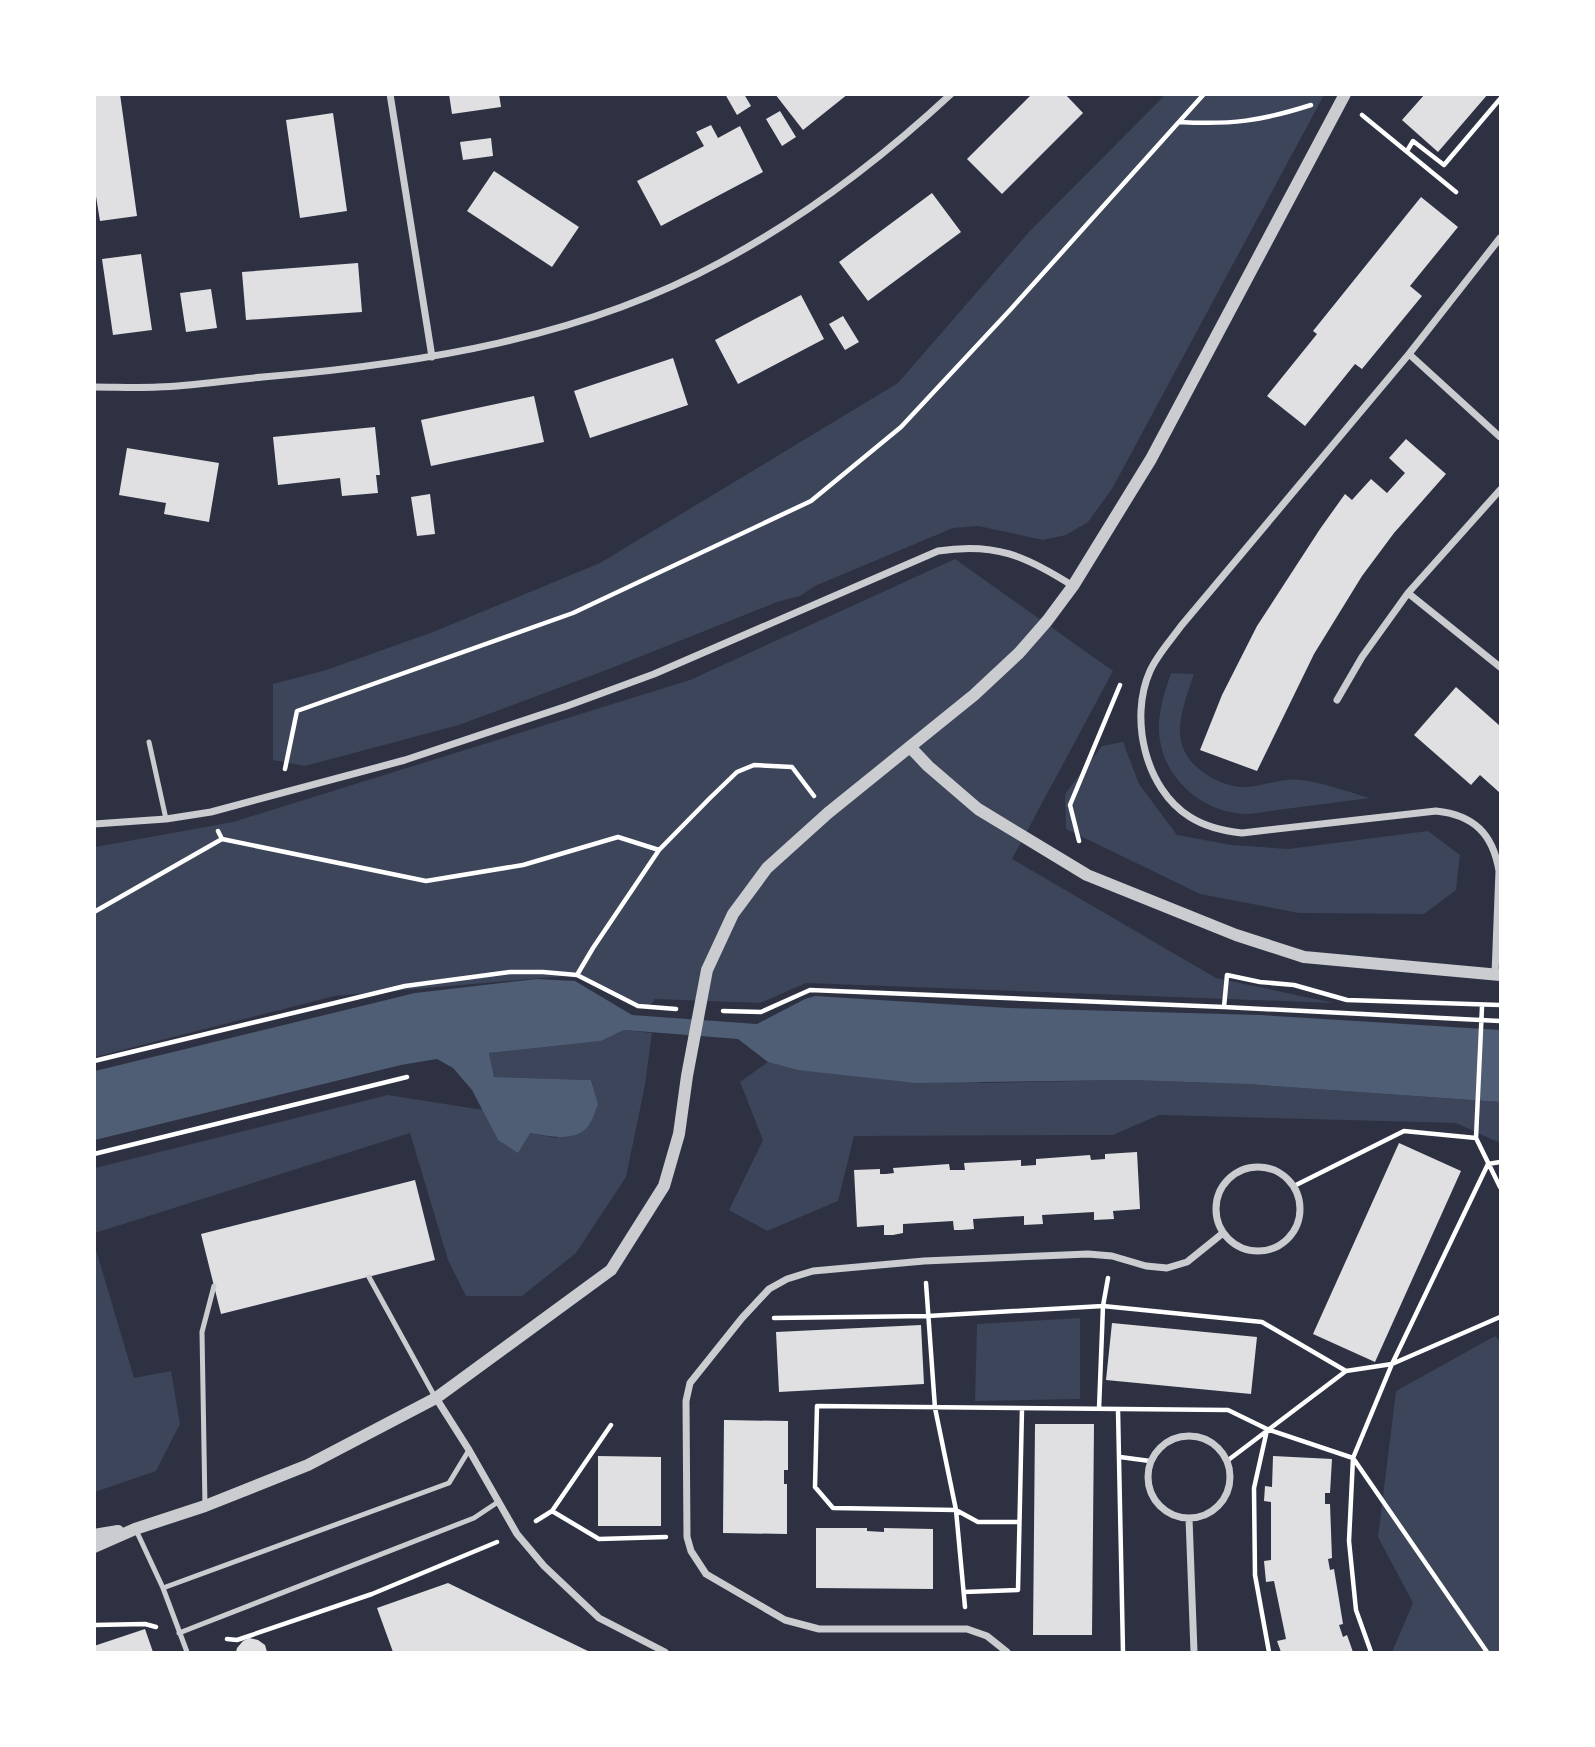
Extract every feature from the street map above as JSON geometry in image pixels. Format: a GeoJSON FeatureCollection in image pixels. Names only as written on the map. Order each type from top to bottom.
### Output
{"type":"FeatureCollection","features":[{"type":"Feature","properties":{"kind":"street"},"geometry":{"type":"LineString","coordinates":[[390,94],[432,356]]}},
{"type":"Feature","properties":{"kind":"street"},"geometry":{"type":"LineString","coordinates":[[94,387],[158,387],[344,370],[492,344],[602,315],[719,264],[772,233],[865,169],[951,94]]}},
{"type":"Feature","properties":{"kind":"street"},"geometry":{"type":"LineString","coordinates":[[94,1547],[135,1529],[205,1506],[308,1465],[436,1398],[611,1270],[664,1186],[679,1135],[707,970],[733,914],[766,868],[828,813],[974,695],[1019,653],[1073,586],[1151,459],[1344,97]]}},
{"type":"Feature","properties":{"kind":"street"},"geometry":{"type":"LineString","coordinates":[[910,747],[978,809],[1087,875],[1237,935],[1304,957],[1498,975],[1499,871],[1496,855],[1489,839],[1465,818],[1436,811],[1242,833],[1214,828],[1188,816],[1170,801],[1157,782],[1146,753],[1140,722],[1142,695],[1151,670],[1181,626],[1409,354],[1500,238]]}},
{"type":"Feature","properties":{"kind":"street"},"geometry":{"type":"LineString","coordinates":[[1409,354],[1500,437]]}},
{"type":"Feature","properties":{"kind":"street"},"geometry":{"type":"LineString","coordinates":[[1337,700],[1362,657],[1408,593],[1500,490]]}},
{"type":"Feature","properties":{"kind":"street"},"geometry":{"type":"LineString","coordinates":[[94,824],[166,820],[211,812],[405,760],[654,674],[938,551],[965,547],[995,549],[1054,573],[1073,586]]}},
{"type":"Feature","properties":{"kind":"street"},"geometry":{"type":"LineString","coordinates":[[1408,593],[1500,667]]}},
{"type":"Feature","properties":{"kind":"street"},"geometry":{"type":"LineString","coordinates":[[1250,1168],[1267,1168],[1282,1174],[1294,1186],[1300,1202],[1300,1218],[1293,1233],[1281,1245],[1266,1251],[1250,1250],[1234,1244],[1223,1233],[1217,1217],[1217,1201],[1223,1185],[1235,1174],[1250,1168]]}},
{"type":"Feature","properties":{"kind":"street"},"geometry":{"type":"LineString","coordinates":[[1007,1653],[987,1636],[967,1629],[819,1629],[785,1620],[706,1574],[691,1550],[687,1537],[686,1401],[690,1383],[769,1289],[787,1279],[813,1271],[924,1261],[1088,1254],[1112,1256],[1146,1266],[1167,1268],[1187,1262],[1223,1233]]}},
{"type":"Feature","properties":{"kind":"street"},"geometry":{"type":"LineString","coordinates":[[436,1398],[517,1534],[544,1566],[599,1618],[664,1653]]}},
{"type":"Feature","properties":{"kind":"street"},"geometry":{"type":"LineString","coordinates":[[1188,1436],[1204,1439],[1218,1448],[1227,1461],[1230,1477],[1227,1493],[1218,1506],[1205,1515],[1189,1518],[1173,1515],[1159,1506],[1150,1493],[1147,1477],[1150,1461],[1159,1448],[1172,1439],[1188,1436]]}},
{"type":"Feature","properties":{"kind":"street"},"geometry":{"type":"LineString","coordinates":[[1189,1518],[1194,1653]]}},
{"type":"Feature","properties":{"kind":"street"},"geometry":{"type":"LineString","coordinates":[[94,1535],[135,1529]]}},
{"type":"Feature","properties":{"kind":"lane"},"geometry":{"type":"LineString","coordinates":[[149,742],[166,820]]}},
{"type":"Feature","properties":{"kind":"lane"},"geometry":{"type":"LineString","coordinates":[[369,1277],[436,1398]]}},
{"type":"Feature","properties":{"kind":"lane"},"geometry":{"type":"LineString","coordinates":[[205,1506],[202,1332],[214,1286]]}},
{"type":"Feature","properties":{"kind":"lane"},"geometry":{"type":"LineString","coordinates":[[163,1588],[449,1483],[469,1450]]}},
{"type":"Feature","properties":{"kind":"lane"},"geometry":{"type":"LineString","coordinates":[[179,1633],[474,1518],[498,1502]]}},
{"type":"Feature","properties":{"kind":"lane"},"geometry":{"type":"LineString","coordinates":[[135,1529],[163,1588],[187,1653]]}},
{"type":"Feature","properties":{"kind":"path"},"geometry":{"type":"LineString","coordinates":[[281,793],[297,711],[573,613],[811,501],[901,427],[1204,94]]}},
{"type":"Feature","properties":{"kind":"path"},"geometry":{"type":"LineString","coordinates":[[1179,122],[1223,124],[1271,118],[1344,97],[1457,192]]}},
{"type":"Feature","properties":{"kind":"path"},"geometry":{"type":"LineString","coordinates":[[1407,151],[1413,141],[1444,165],[1500,99]]}},
{"type":"Feature","properties":{"kind":"path"},"geometry":{"type":"LineString","coordinates":[[1087,875],[1070,805],[1122,680]]}},
{"type":"Feature","properties":{"kind":"path"},"geometry":{"type":"LineString","coordinates":[[577,975],[659,850],[737,772],[754,765],[792,767],[828,813]]}},
{"type":"Feature","properties":{"kind":"path"},"geometry":{"type":"LineString","coordinates":[[211,812],[222,839]]}},
{"type":"Feature","properties":{"kind":"path"},"geometry":{"type":"LineString","coordinates":[[94,912],[222,839],[426,881],[523,865],[618,837],[659,850]]}},
{"type":"Feature","properties":{"kind":"path"},"geometry":{"type":"LineString","coordinates":[[94,1061],[426,982],[510,972],[577,975],[638,1006],[686,1009]]}},
{"type":"Feature","properties":{"kind":"path"},"geometry":{"type":"LineString","coordinates":[[1224,1007],[1227,975],[1259,982],[1294,985],[1347,1000],[1500,1005]]}},
{"type":"Feature","properties":{"kind":"path"},"geometry":{"type":"LineString","coordinates":[[711,1010],[761,1012],[810,990],[1500,1021]]}},
{"type":"Feature","properties":{"kind":"path"},"geometry":{"type":"LineString","coordinates":[[1482,1006],[1476,1139],[1500,1187]]}},
{"type":"Feature","properties":{"kind":"path"},"geometry":{"type":"LineString","coordinates":[[94,1154],[407,1077]]}},
{"type":"Feature","properties":{"kind":"path"},"geometry":{"type":"LineString","coordinates":[[1294,1186],[1404,1131],[1476,1139]]}},
{"type":"Feature","properties":{"kind":"path"},"geometry":{"type":"LineString","coordinates":[[1489,1164],[1500,1162]]}},
{"type":"Feature","properties":{"kind":"path"},"geometry":{"type":"LineString","coordinates":[[1371,1653],[1356,1610],[1349,1541],[1353,1458],[1392,1364],[1489,1164]]}},
{"type":"Feature","properties":{"kind":"path"},"geometry":{"type":"LineString","coordinates":[[1099,1409],[1103,1306],[1112,1256]]}},
{"type":"Feature","properties":{"kind":"path"},"geometry":{"type":"LineString","coordinates":[[924,1261],[935,1408],[956,1510],[967,1629]]}},
{"type":"Feature","properties":{"kind":"path"},"geometry":{"type":"LineString","coordinates":[[742,1318],[928,1316],[1103,1306],[1262,1322],[1346,1371]]}},
{"type":"Feature","properties":{"kind":"path"},"geometry":{"type":"LineString","coordinates":[[1227,1461],[1346,1371],[1392,1364],[1500,1317]]}},
{"type":"Feature","properties":{"kind":"path"},"geometry":{"type":"LineString","coordinates":[[1018,1522],[978,1522],[956,1510],[833,1508],[815,1487],[817,1406],[1227,1410],[1268,1429],[1353,1458],[1487,1653]]}},
{"type":"Feature","properties":{"kind":"path"},"geometry":{"type":"LineString","coordinates":[[964,1591],[1018,1590],[1022,1409]]}},
{"type":"Feature","properties":{"kind":"path"},"geometry":{"type":"LineString","coordinates":[[1118,1410],[1123,1653]]}},
{"type":"Feature","properties":{"kind":"path"},"geometry":{"type":"LineString","coordinates":[[1268,1429],[1254,1488],[1255,1575],[1269,1653]]}},
{"type":"Feature","properties":{"kind":"path"},"geometry":{"type":"LineString","coordinates":[[1120,1457],[1150,1461]]}},
{"type":"Feature","properties":{"kind":"path"},"geometry":{"type":"LineString","coordinates":[[552,1511],[600,1539],[687,1537]]}},
{"type":"Feature","properties":{"kind":"shaded area"},"geometry":{"type":"Polygon","coordinates":[[[1165,95],[1324,95],[1112,489],[1088,522],[1066,535],[1043,540],[978,526],[953,528],[815,586],[800,596],[780,601],[459,725],[305,766],[273,760],[273,684],[326,670],[433,632],[600,563],[898,383],[1029,232],[1165,95]]]}},
{"type":"Feature","properties":{"kind":"shaded area"},"geometry":{"type":"Polygon","coordinates":[[[955,559],[1113,671],[1012,859],[1216,978],[1334,1003],[806,983],[760,1003],[655,999],[648,1008],[577,975],[335,996],[95,1057],[95,847],[233,822],[690,680],[955,559]]]}},
{"type":"Feature","properties":{"kind":"shaded area"},"geometry":{"type":"Polygon","coordinates":[[[1171,673],[1194,674],[1182,714],[1181,739],[1191,762],[1207,775],[1238,787],[1302,780],[1370,798],[1248,814],[1215,808],[1200,800],[1176,777],[1162,748],[1160,716],[1171,673]]]}},
{"type":"Feature","properties":{"kind":"shaded area"},"geometry":{"type":"Polygon","coordinates":[[[1123,742],[1139,784],[1177,835],[1232,845],[1288,849],[1428,831],[1460,855],[1456,890],[1424,914],[1299,913],[1200,894],[1066,829],[1065,794],[1102,746],[1123,742]]]}},
{"type":"Feature","properties":{"kind":"shaded area"},"geometry":{"type":"Polygon","coordinates":[[[537,979],[575,981],[632,1015],[757,1024],[815,996],[1008,1008],[1260,1015],[1500,1030],[1500,1102],[1247,1084],[1131,1080],[916,1083],[797,1070],[768,1062],[738,1039],[624,1030],[601,1041],[489,1053],[494,1077],[591,1080],[598,1104],[584,1131],[562,1137],[530,1133],[518,1153],[498,1140],[472,1090],[453,1068],[437,1059],[401,1065],[95,1140],[95,1071],[415,993],[537,979]]]}},
{"type":"Feature","properties":{"kind":"shaded area"},"geometry":{"type":"Polygon","coordinates":[[[624,1030],[652,1033],[645,1085],[626,1177],[576,1253],[522,1296],[466,1296],[448,1260],[410,1133],[95,1233],[95,1168],[388,1095],[483,1110],[498,1140],[530,1133],[556,1138],[598,1104],[591,1080],[494,1077],[489,1053],[601,1041],[624,1030]]]}},
{"type":"Feature","properties":{"kind":"shaded area"},"geometry":{"type":"Polygon","coordinates":[[[768,1062],[797,1070],[984,1083],[1131,1080],[1247,1084],[1500,1102],[1500,1143],[1456,1123],[1159,1115],[1113,1135],[854,1136],[838,1201],[767,1231],[729,1210],[763,1140],[740,1082],[768,1062]]]}},
{"type":"Feature","properties":{"kind":"shaded area"},"geometry":{"type":"Polygon","coordinates":[[[94,1243],[134,1378],[171,1371],[180,1424],[156,1471],[95,1492],[94,1243]]]}},
{"type":"Feature","properties":{"kind":"shaded area"},"geometry":{"type":"Polygon","coordinates":[[[1080,1318],[1080,1399],[975,1401],[977,1324],[1080,1318]]]}},
{"type":"Feature","properties":{"kind":"shaded area"},"geometry":{"type":"Polygon","coordinates":[[[1495,1336],[1500,1342],[1500,1652],[1392,1652],[1413,1603],[1378,1537],[1396,1391],[1495,1336]]]}},
{"type":"Feature","properties":{"kind":"building"},"geometry":{"type":"Polygon","coordinates":[[[94,94],[120,94],[137,216],[100,221],[94,184],[94,94]]]}},
{"type":"Feature","properties":{"kind":"building"},"geometry":{"type":"Polygon","coordinates":[[[449,94],[499,94],[501,107],[452,114],[449,94]]]}},
{"type":"Feature","properties":{"kind":"building"},"geometry":{"type":"Polygon","coordinates":[[[725,94],[744,94],[751,106],[737,115],[725,94]]]}},
{"type":"Feature","properties":{"kind":"building"},"geometry":{"type":"Polygon","coordinates":[[[775,94],[848,94],[803,130],[775,94]]]}},
{"type":"Feature","properties":{"kind":"building"},"geometry":{"type":"Polygon","coordinates":[[[1032,94],[1065,94],[1083,113],[1002,194],[967,159],[1032,94]]]}},
{"type":"Feature","properties":{"kind":"building"},"geometry":{"type":"Polygon","coordinates":[[[1425,94],[1488,94],[1438,152],[1402,120],[1425,94]]]}},
{"type":"Feature","properties":{"kind":"building"},"geometry":{"type":"Polygon","coordinates":[[[780,111],[796,137],[782,146],[766,119],[780,111]]]}},
{"type":"Feature","properties":{"kind":"building"},"geometry":{"type":"Polygon","coordinates":[[[333,113],[347,211],[300,218],[286,120],[333,113]]]}},
{"type":"Feature","properties":{"kind":"building"},"geometry":{"type":"Polygon","coordinates":[[[711,125],[718,138],[740,126],[763,172],[661,226],[637,181],[704,146],[696,132],[711,125]]]}},
{"type":"Feature","properties":{"kind":"building"},"geometry":{"type":"Polygon","coordinates":[[[491,138],[493,156],[463,160],[460,142],[491,138]]]}},
{"type":"Feature","properties":{"kind":"building"},"geometry":{"type":"Polygon","coordinates":[[[494,171],[579,227],[552,267],[467,211],[494,171]]]}},
{"type":"Feature","properties":{"kind":"building"},"geometry":{"type":"Polygon","coordinates":[[[932,193],[961,232],[868,301],[839,262],[932,193]]]}},
{"type":"Feature","properties":{"kind":"building"},"geometry":{"type":"Polygon","coordinates":[[[1421,197],[1458,227],[1410,286],[1422,296],[1362,369],[1355,364],[1305,426],[1267,396],[1317,334],[1313,331],[1421,197]]]}},
{"type":"Feature","properties":{"kind":"building"},"geometry":{"type":"Polygon","coordinates":[[[141,254],[152,330],[113,335],[102,259],[141,254]]]}},
{"type":"Feature","properties":{"kind":"building"},"geometry":{"type":"Polygon","coordinates":[[[358,263],[362,312],[246,320],[242,272],[358,263]]]}},
{"type":"Feature","properties":{"kind":"building"},"geometry":{"type":"Polygon","coordinates":[[[211,289],[217,328],[186,332],[180,293],[211,289]]]}},
{"type":"Feature","properties":{"kind":"building"},"geometry":{"type":"Polygon","coordinates":[[[801,295],[824,339],[738,384],[715,340],[801,295]]]}},
{"type":"Feature","properties":{"kind":"building"},"geometry":{"type":"Polygon","coordinates":[[[843,316],[859,342],[845,350],[829,324],[843,316]]]}},
{"type":"Feature","properties":{"kind":"building"},"geometry":{"type":"Polygon","coordinates":[[[673,358],[688,405],[590,438],[574,391],[673,358]]]}},
{"type":"Feature","properties":{"kind":"building"},"geometry":{"type":"Polygon","coordinates":[[[534,396],[544,442],[431,466],[421,420],[534,396]]]}},
{"type":"Feature","properties":{"kind":"building"},"geometry":{"type":"Polygon","coordinates":[[[375,427],[380,475],[376,475],[378,493],[342,496],[340,478],[278,485],[273,437],[375,427]]]}},
{"type":"Feature","properties":{"kind":"building"},"geometry":{"type":"Polygon","coordinates":[[[1406,439],[1446,474],[1394,533],[1362,576],[1314,654],[1257,771],[1200,750],[1222,695],[1257,626],[1320,529],[1345,494],[1352,500],[1371,479],[1387,493],[1405,473],[1389,458],[1406,439]]]}},
{"type":"Feature","properties":{"kind":"building"},"geometry":{"type":"Polygon","coordinates":[[[127,448],[219,463],[209,522],[164,514],[166,503],[119,495],[127,448]]]}},
{"type":"Feature","properties":{"kind":"building"},"geometry":{"type":"Polygon","coordinates":[[[430,494],[435,534],[417,536],[411,497],[430,494]]]}},
{"type":"Feature","properties":{"kind":"building"},"geometry":{"type":"Polygon","coordinates":[[[1456,687],[1500,726],[1500,793],[1480,775],[1471,785],[1414,735],[1456,687]]]}},
{"type":"Feature","properties":{"kind":"building"},"geometry":{"type":"Polygon","coordinates":[[[1399,1143],[1461,1171],[1375,1362],[1313,1334],[1399,1143]]]}},
{"type":"Feature","properties":{"kind":"building"},"geometry":{"type":"Polygon","coordinates":[[[1137,1152],[1140,1209],[1113,1211],[1114,1219],[1094,1220],[1094,1212],[1042,1215],[1043,1224],[1024,1225],[1024,1216],[973,1219],[974,1229],[961,1230],[954,1230],[953,1221],[903,1224],[903,1233],[893,1235],[884,1235],[884,1225],[857,1227],[854,1170],[880,1169],[880,1174],[886,1174],[894,1173],[893,1168],[949,1164],[950,1170],[965,1170],[964,1163],[1021,1160],[1021,1166],[1036,1165],[1036,1159],[1090,1155],[1091,1160],[1105,1159],[1105,1154],[1137,1152]]]}},
{"type":"Feature","properties":{"kind":"building"},"geometry":{"type":"Polygon","coordinates":[[[415,1180],[435,1260],[221,1314],[201,1234],[415,1180]]]}},
{"type":"Feature","properties":{"kind":"building"},"geometry":{"type":"Polygon","coordinates":[[[1112,1323],[1257,1337],[1251,1394],[1106,1380],[1112,1323]]]}},
{"type":"Feature","properties":{"kind":"building"},"geometry":{"type":"Polygon","coordinates":[[[921,1325],[924,1384],[779,1392],[776,1332],[921,1325]]]}},
{"type":"Feature","properties":{"kind":"building"},"geometry":{"type":"Polygon","coordinates":[[[724,1420],[788,1421],[788,1470],[784,1470],[784,1484],[787,1484],[787,1534],[723,1533],[724,1420]]]}},
{"type":"Feature","properties":{"kind":"building"},"geometry":{"type":"Polygon","coordinates":[[[1035,1424],[1094,1424],[1092,1635],[1033,1635],[1035,1424]]]}},
{"type":"Feature","properties":{"kind":"building"},"geometry":{"type":"Polygon","coordinates":[[[598,1456],[661,1457],[661,1526],[598,1526],[598,1456]]]}},
{"type":"Feature","properties":{"kind":"building"},"geometry":{"type":"Polygon","coordinates":[[[1273,1456],[1332,1459],[1330,1493],[1325,1493],[1325,1504],[1330,1504],[1332,1558],[1328,1559],[1330,1570],[1334,1569],[1343,1624],[1339,1625],[1343,1637],[1347,1635],[1353,1652],[1281,1652],[1277,1641],[1286,1639],[1274,1581],[1266,1582],[1264,1561],[1271,1560],[1271,1502],[1264,1501],[1265,1486],[1272,1487],[1273,1456]]]}},
{"type":"Feature","properties":{"kind":"building"},"geometry":{"type":"Polygon","coordinates":[[[816,1528],[867,1528],[867,1531],[884,1532],[884,1528],[933,1529],[933,1589],[816,1588],[816,1528]]]}},
{"type":"Feature","properties":{"kind":"building"},"geometry":{"type":"Polygon","coordinates":[[[448,1583],[590,1652],[393,1652],[377,1608],[448,1583]]]}},
{"type":"Feature","properties":{"kind":"building"},"geometry":{"type":"Polygon","coordinates":[[[145,1629],[153,1652],[94,1652],[94,1646],[145,1629]]]}},
{"type":"Feature","properties":{"kind":"building"},"geometry":{"type":"Polygon","coordinates":[[[249,1638],[265,1645],[267,1652],[236,1652],[243,1641],[249,1638]]]}}]}
